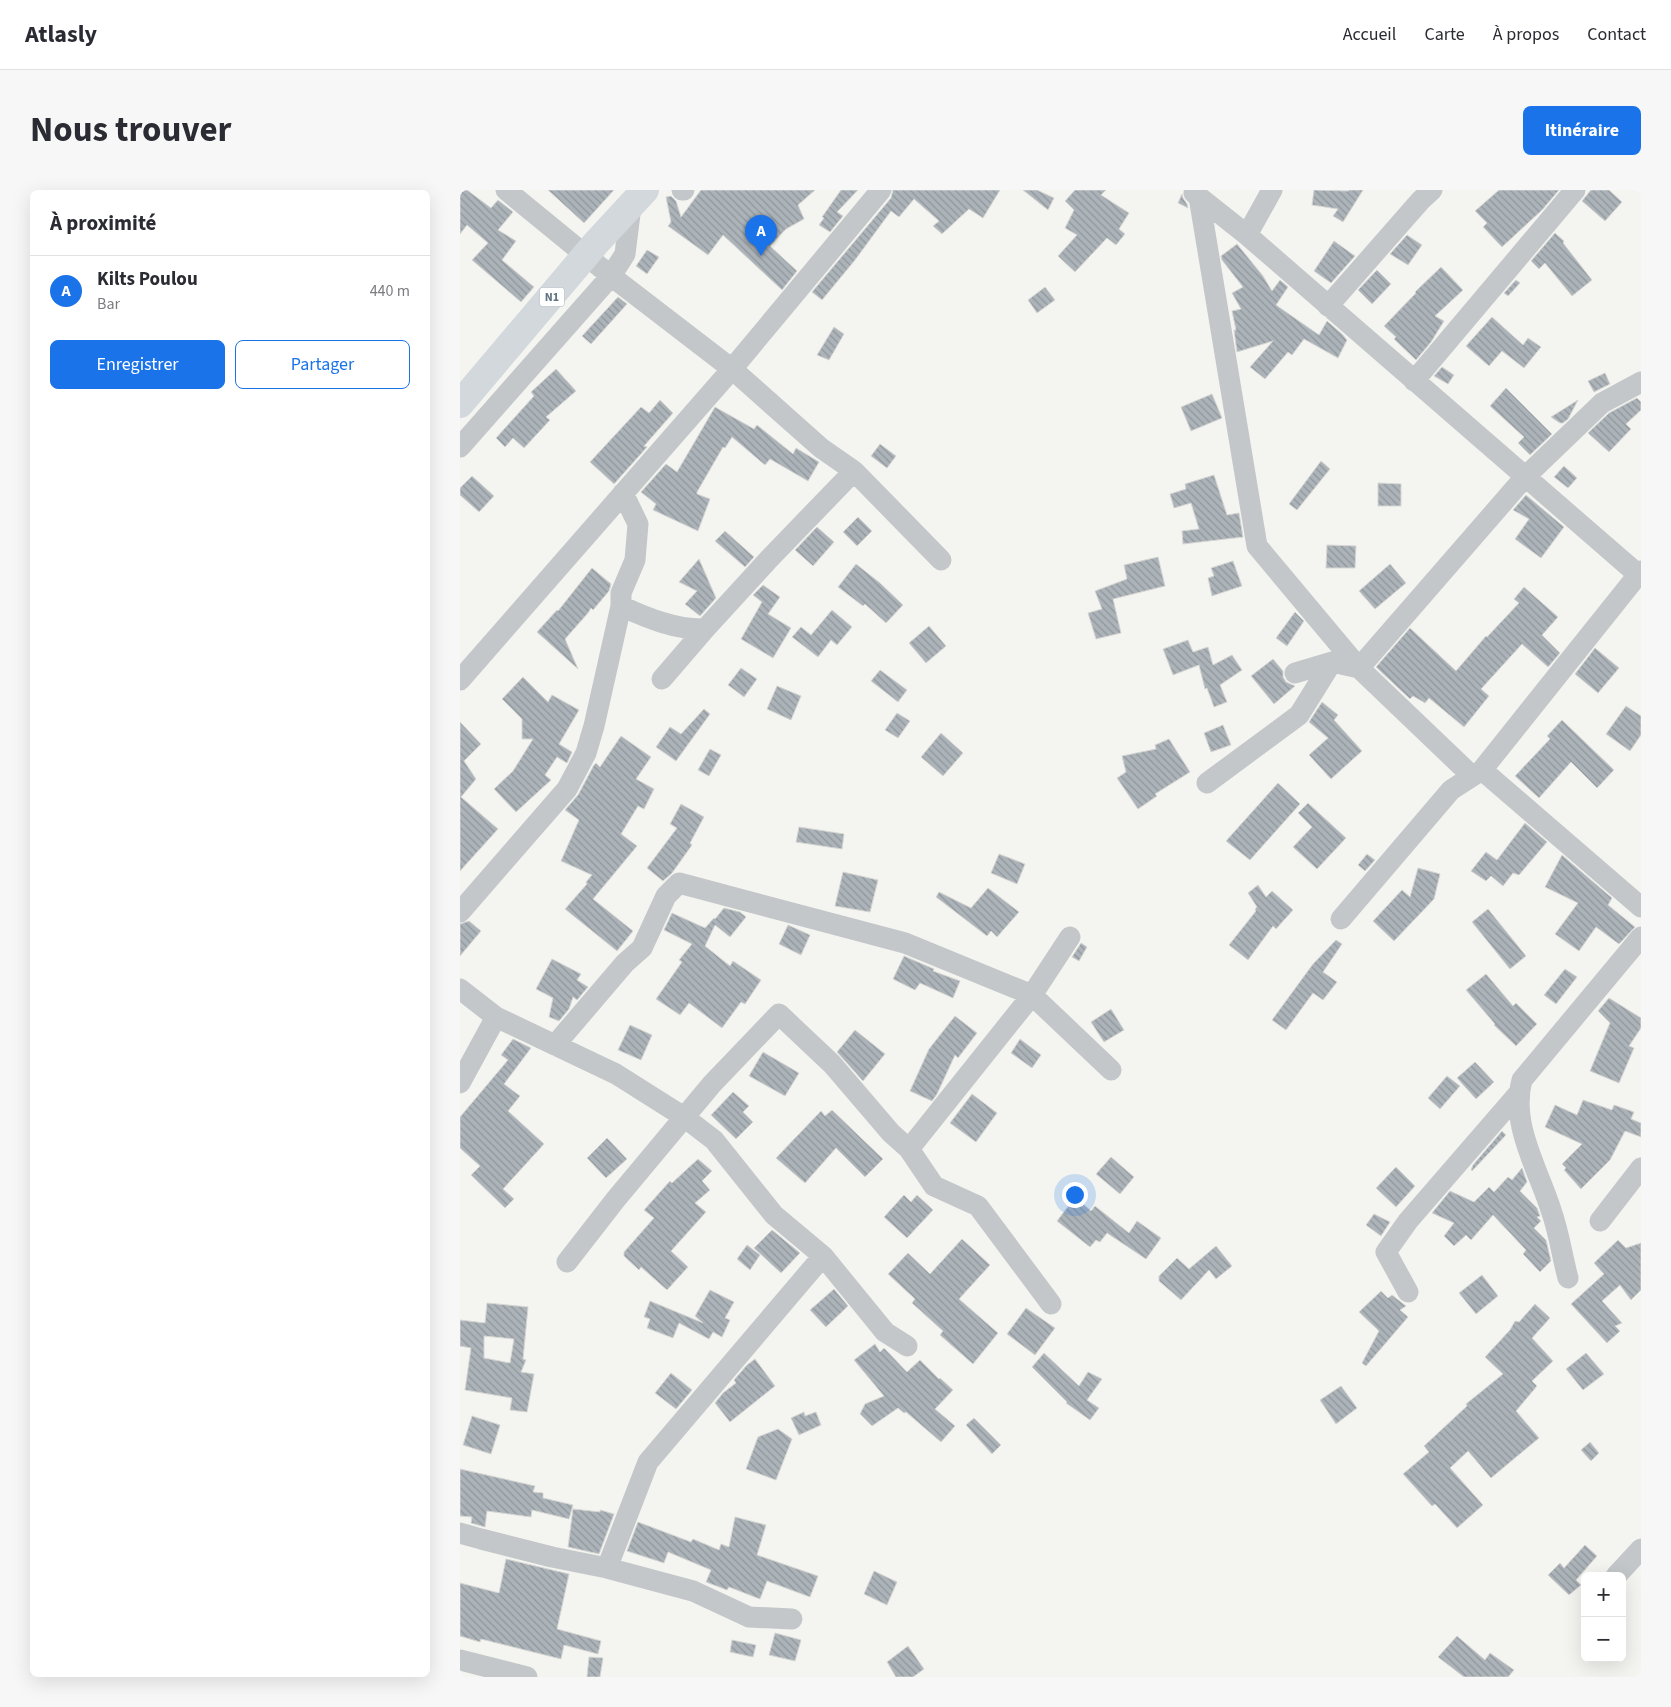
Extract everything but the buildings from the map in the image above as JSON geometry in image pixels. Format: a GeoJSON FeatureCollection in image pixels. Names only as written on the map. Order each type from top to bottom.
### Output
{"type":"FeatureCollection","features":[{"type":"Feature","properties":{"kind":"highway","name":"N1"},"geometry":{"type":"LineString","coordinates":[[460,404],[587,256],[596,243],[638,198]]}},
{"type":"Feature","properties":{"kind":"street"},"geometry":{"type":"LineString","coordinates":[[506,190],[611,276],[732,369],[821,448],[854,471],[941,560]]}},
{"type":"Feature","properties":{"kind":"street"},"geometry":{"type":"LineString","coordinates":[[460,680],[732,369],[881,190]]}},
{"type":"Feature","properties":{"kind":"street"},"geometry":{"type":"LineString","coordinates":[[1246,235],[1272,190]]}},
{"type":"Feature","properties":{"kind":"street"},"geometry":{"type":"LineString","coordinates":[[1328,306],[1421,200],[1432,190]]}},
{"type":"Feature","properties":{"kind":"street"},"geometry":{"type":"LineString","coordinates":[[1414,381],[1575,190]]}},
{"type":"Feature","properties":{"kind":"street"},"geometry":{"type":"LineString","coordinates":[[1195,194],[1246,235],[1640,574],[1477,773],[1451,790],[1340,919]]}},
{"type":"Feature","properties":{"kind":"street"},"geometry":{"type":"LineString","coordinates":[[1195,194],[1257,546],[1359,668],[1477,773],[1641,907]]}},
{"type":"Feature","properties":{"kind":"street"},"geometry":{"type":"LineString","coordinates":[[460,448],[611,276],[625,254],[638,198]]}},
{"type":"Feature","properties":{"kind":"street"},"geometry":{"type":"LineString","coordinates":[[1359,668],[1525,477],[1602,403],[1641,382]]}},
{"type":"Feature","properties":{"kind":"street"},"geometry":{"type":"LineString","coordinates":[[662,679],[769,559],[854,471]]}},
{"type":"Feature","properties":{"kind":"street"},"geometry":{"type":"LineString","coordinates":[[460,912],[567,789],[586,753],[594,726],[621,606],[621,593],[635,560],[638,524],[623,493]]}},
{"type":"Feature","properties":{"kind":"street"},"geometry":{"type":"LineString","coordinates":[[621,606],[647,618],[695,630],[705,629]]}},
{"type":"Feature","properties":{"kind":"street"},"geometry":{"type":"LineString","coordinates":[[1295,673],[1332,662],[1359,668]]}},
{"type":"Feature","properties":{"kind":"street"},"geometry":{"type":"LineString","coordinates":[[1207,783],[1299,715],[1332,662]]}},
{"type":"Feature","properties":{"kind":"street"},"geometry":{"type":"LineString","coordinates":[[555,1045],[625,963],[642,948],[666,896],[679,883],[905,943],[1032,995],[1111,1070]]}},
{"type":"Feature","properties":{"kind":"street"},"geometry":{"type":"LineString","coordinates":[[909,1149],[1032,995],[1070,937]]}},
{"type":"Feature","properties":{"kind":"street"},"geometry":{"type":"LineString","coordinates":[[1568,1278],[1552,1212],[1523,1134],[1518,1094],[1522,1080],[1639,944]]}},
{"type":"Feature","properties":{"kind":"street"},"geometry":{"type":"LineString","coordinates":[[460,989],[496,1017],[616,1074],[684,1117],[714,1140],[774,1215],[823,1256],[884,1332],[907,1346]]}},
{"type":"Feature","properties":{"kind":"street"},"geometry":{"type":"LineString","coordinates":[[567,1262],[616,1199],[712,1084],[779,1014],[832,1064],[891,1133],[909,1149],[934,1186],[978,1206],[1051,1304]]}},
{"type":"Feature","properties":{"kind":"street"},"geometry":{"type":"LineString","coordinates":[[460,1083],[496,1017]]}},
{"type":"Feature","properties":{"kind":"street"},"geometry":{"type":"LineString","coordinates":[[1408,1292],[1386,1252],[1408,1222],[1518,1094]]}},
{"type":"Feature","properties":{"kind":"street"},"geometry":{"type":"LineString","coordinates":[[1600,1222],[1641,1168]]}},
{"type":"Feature","properties":{"kind":"street"},"geometry":{"type":"LineString","coordinates":[[607,1568],[648,1462],[823,1256]]}},
{"type":"Feature","properties":{"kind":"street"},"geometry":{"type":"LineString","coordinates":[[460,1533],[552,1557],[607,1568],[693,1591],[748,1617],[792,1619]]}},
{"type":"Feature","properties":{"kind":"street"},"geometry":{"type":"LineString","coordinates":[[1620,1572],[1641,1550]]}},
{"type":"Feature","properties":{"kind":"street"},"geometry":{"type":"LineString","coordinates":[[460,1660],[526,1677]]}},
{"type":"Feature","properties":{"kind":"place","name":"Kilts Poulou"},"geometry":{"type":"Point","coordinates":[761,256]}}]}
